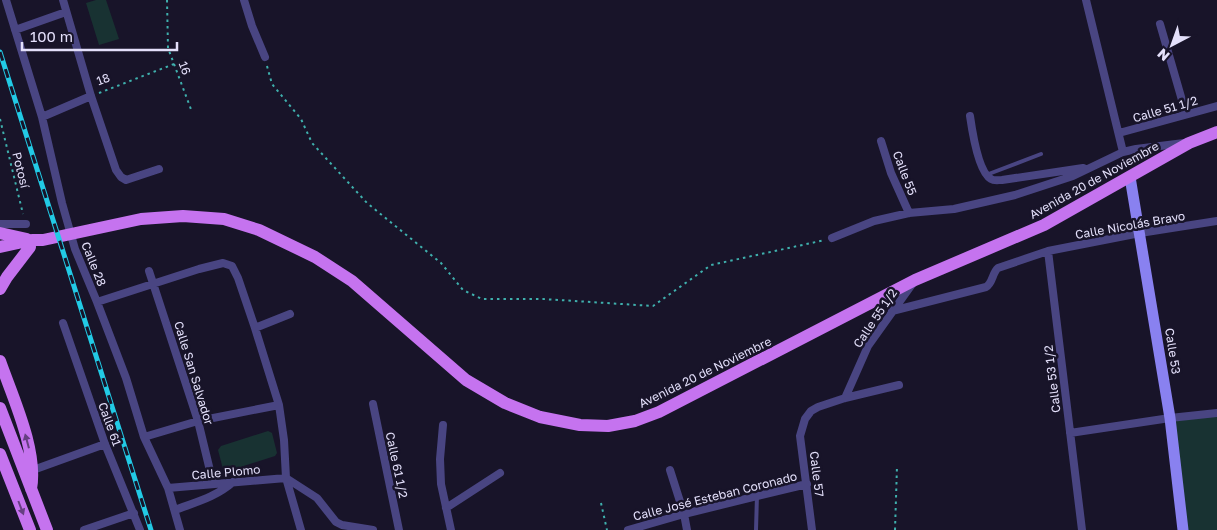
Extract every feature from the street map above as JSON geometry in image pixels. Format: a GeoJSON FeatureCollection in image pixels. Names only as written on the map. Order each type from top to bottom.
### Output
{"type":"FeatureCollection","features":[{"type":"Feature","properties":{"kind":"main road","name":"Avenida 20 de Noviembre"},"geometry":{"type":"LineString","coordinates":[[38,241],[96,227],[141,219],[183,216],[224,219],[259,230],[315,257],[352,282],[466,380],[505,404],[540,417],[580,425],[608,426],[635,422],[659,412],[915,280],[1044,226],[1189,143],[1217,132]]}},
{"type":"Feature","properties":{"kind":"main road"},"geometry":{"type":"LineString","coordinates":[[0,233],[38,241]]}},
{"type":"Feature","properties":{"kind":"main road"},"geometry":{"type":"LineString","coordinates":[[0,247],[38,241]]}},
{"type":"Feature","properties":{"kind":"main road"},"geometry":{"type":"LineString","coordinates":[[0,256],[38,241]]}},
{"type":"Feature","properties":{"kind":"main road"},"geometry":{"type":"LineString","coordinates":[[0,289],[6,278],[38,241]]}},
{"type":"Feature","properties":{"kind":"main road"},"geometry":{"type":"LineString","coordinates":[[0,361],[27,440],[33,470],[31,489]]}},
{"type":"Feature","properties":{"kind":"main road"},"geometry":{"type":"LineString","coordinates":[[0,408],[47,530]]}},
{"type":"Feature","properties":{"kind":"main road"},"geometry":{"type":"LineString","coordinates":[[0,454],[30,530]]}},
{"type":"Feature","properties":{"kind":"street","name":"Calle 28"},"geometry":{"type":"LineString","coordinates":[[6,0],[42,116],[62,203],[75,249],[126,378],[144,436],[168,488],[180,530]]}},
{"type":"Feature","properties":{"kind":"street"},"geometry":{"type":"LineString","coordinates":[[63,0],[91,96],[116,170],[124,179],[160,170]]}},
{"type":"Feature","properties":{"kind":"street"},"geometry":{"type":"LineString","coordinates":[[244,0],[252,26],[265,56]]}},
{"type":"Feature","properties":{"kind":"street"},"geometry":{"type":"LineString","coordinates":[[1086,0],[1123,152]]}},
{"type":"Feature","properties":{"kind":"street"},"geometry":{"type":"LineString","coordinates":[[15,30],[66,12]]}},
{"type":"Feature","properties":{"kind":"street"},"geometry":{"type":"LineString","coordinates":[[1160,24],[1186,114]]}},
{"type":"Feature","properties":{"kind":"street","name":"18"},"geometry":{"type":"LineString","coordinates":[[42,116],[91,96]]}},
{"type":"Feature","properties":{"kind":"street","name":"Calle 51 1/2"},"geometry":{"type":"LineString","coordinates":[[1119,134],[1217,106]]}},
{"type":"Feature","properties":{"kind":"street"},"geometry":{"type":"LineString","coordinates":[[970,116],[978,154],[986,175],[991,180],[1092,167]]}},
{"type":"Feature","properties":{"kind":"street","name":"Calle 55"},"geometry":{"type":"LineString","coordinates":[[881,141],[891,173],[909,213]]}},
{"type":"Feature","properties":{"kind":"street"},"geometry":{"type":"LineString","coordinates":[[832,238],[874,221],[909,213],[954,209],[1015,195],[1060,181],[1123,152],[1145,147],[1189,143]]}},
{"type":"Feature","properties":{"kind":"street","name":"Calle 53"},"geometry":{"type":"LineString","coordinates":[[1130,178],[1170,418],[1182,530]]}},
{"type":"Feature","properties":{"kind":"street","name":"Calle Nicolás Bravo"},"geometry":{"type":"LineString","coordinates":[[892,311],[986,288],[995,270],[998,268],[1048,252],[1140,233],[1217,222]]}},
{"type":"Feature","properties":{"kind":"street"},"geometry":{"type":"LineString","coordinates":[[0,224],[26,224]]}},
{"type":"Feature","properties":{"kind":"street","name":"Calle 53 1/2"},"geometry":{"type":"LineString","coordinates":[[1048,252],[1082,530]]}},
{"type":"Feature","properties":{"kind":"street"},"geometry":{"type":"LineString","coordinates":[[97,302],[223,263],[230,265],[234,270],[255,328],[279,405],[284,440],[286,478],[301,530]]}},
{"type":"Feature","properties":{"kind":"street","name":"Calle San Salvador"},"geometry":{"type":"LineString","coordinates":[[150,271],[198,421],[214,483]]}},
{"type":"Feature","properties":{"kind":"street","name":"Calle 55 1/2"},"geometry":{"type":"LineString","coordinates":[[845,398],[868,346],[915,280]]}},
{"type":"Feature","properties":{"kind":"street"},"geometry":{"type":"LineString","coordinates":[[255,328],[290,314]]}},
{"type":"Feature","properties":{"kind":"street","name":"Calle 61"},"geometry":{"type":"LineString","coordinates":[[63,323],[104,444],[140,530]]}},
{"type":"Feature","properties":{"kind":"street"},"geometry":{"type":"LineString","coordinates":[[845,398],[899,384]]}},
{"type":"Feature","properties":{"kind":"street","name":"Calle 57"},"geometry":{"type":"LineString","coordinates":[[812,530],[800,436],[803,422],[811,411],[845,398]]}},
{"type":"Feature","properties":{"kind":"street","name":"Calle 61 1/2"},"geometry":{"type":"LineString","coordinates":[[373,404],[399,530]]}},
{"type":"Feature","properties":{"kind":"street"},"geometry":{"type":"LineString","coordinates":[[144,436],[198,421],[279,405]]}},
{"type":"Feature","properties":{"kind":"street"},"geometry":{"type":"LineString","coordinates":[[1070,433],[1217,412]]}},
{"type":"Feature","properties":{"kind":"street"},"geometry":{"type":"LineString","coordinates":[[443,425],[440,471],[451,530]]}},
{"type":"Feature","properties":{"kind":"street"},"geometry":{"type":"LineString","coordinates":[[33,470],[104,444]]}},
{"type":"Feature","properties":{"kind":"street"},"geometry":{"type":"LineString","coordinates":[[670,470],[687,530]]}},
{"type":"Feature","properties":{"kind":"street"},"geometry":{"type":"LineString","coordinates":[[446,508],[500,473]]}},
{"type":"Feature","properties":{"kind":"street"},"geometry":{"type":"LineString","coordinates":[[286,478],[316,498],[336,522],[342,525],[373,530]]}},
{"type":"Feature","properties":{"kind":"street","name":"Calle Plomo"},"geometry":{"type":"LineString","coordinates":[[168,488],[286,478]]}},
{"type":"Feature","properties":{"kind":"street"},"geometry":{"type":"LineString","coordinates":[[175,510],[208,498],[224,490],[233,482]]}},
{"type":"Feature","properties":{"kind":"street","name":"Calle José Esteban Coronado"},"geometry":{"type":"LineString","coordinates":[[628,530],[757,495],[807,484]]}},
{"type":"Feature","properties":{"kind":"street"},"geometry":{"type":"LineString","coordinates":[[84,530],[134,513]]}},
{"type":"Feature","properties":{"kind":"lane"},"geometry":{"type":"LineString","coordinates":[[986,175],[1042,154]]}},
{"type":"Feature","properties":{"kind":"lane"},"geometry":{"type":"LineString","coordinates":[[756,530],[757,495]]}},
{"type":"Feature","properties":{"kind":"path","name":"16"},"geometry":{"type":"LineString","coordinates":[[167,0],[168,48],[192,112]]}},
{"type":"Feature","properties":{"kind":"path"},"geometry":{"type":"LineString","coordinates":[[265,56],[272,84],[301,119],[312,143],[367,203],[441,263],[463,290],[482,299],[543,299],[653,306],[711,265],[832,238]]}},
{"type":"Feature","properties":{"kind":"path","name":"18"},"geometry":{"type":"LineString","coordinates":[[91,96],[174,64]]}},
{"type":"Feature","properties":{"kind":"path","name":"Potosí"},"geometry":{"type":"LineString","coordinates":[[0,120],[26,224]]}},
{"type":"Feature","properties":{"kind":"path"},"geometry":{"type":"LineString","coordinates":[[895,530],[897,466]]}},
{"type":"Feature","properties":{"kind":"path"},"geometry":{"type":"LineString","coordinates":[[601,503],[607,530]]}},
{"type":"Feature","properties":{"kind":"green space"},"geometry":{"type":"Polygon","coordinates":[[[106,0],[119,39],[99,45],[86,3],[106,0]]]}},
{"type":"Feature","properties":{"kind":"green space"},"geometry":{"type":"Polygon","coordinates":[[[1217,411],[1217,530],[1183,530],[1170,416],[1217,411]]]}},
{"type":"Feature","properties":{"kind":"green space"},"geometry":{"type":"Polygon","coordinates":[[[268,431],[272,433],[277,453],[275,456],[228,471],[223,469],[218,450],[221,446],[268,431]]]}},
{"type":"Feature","properties":{"kind":"railway"},"geometry":{"type":"LineString","coordinates":[[0,52],[151,530]]}}]}
